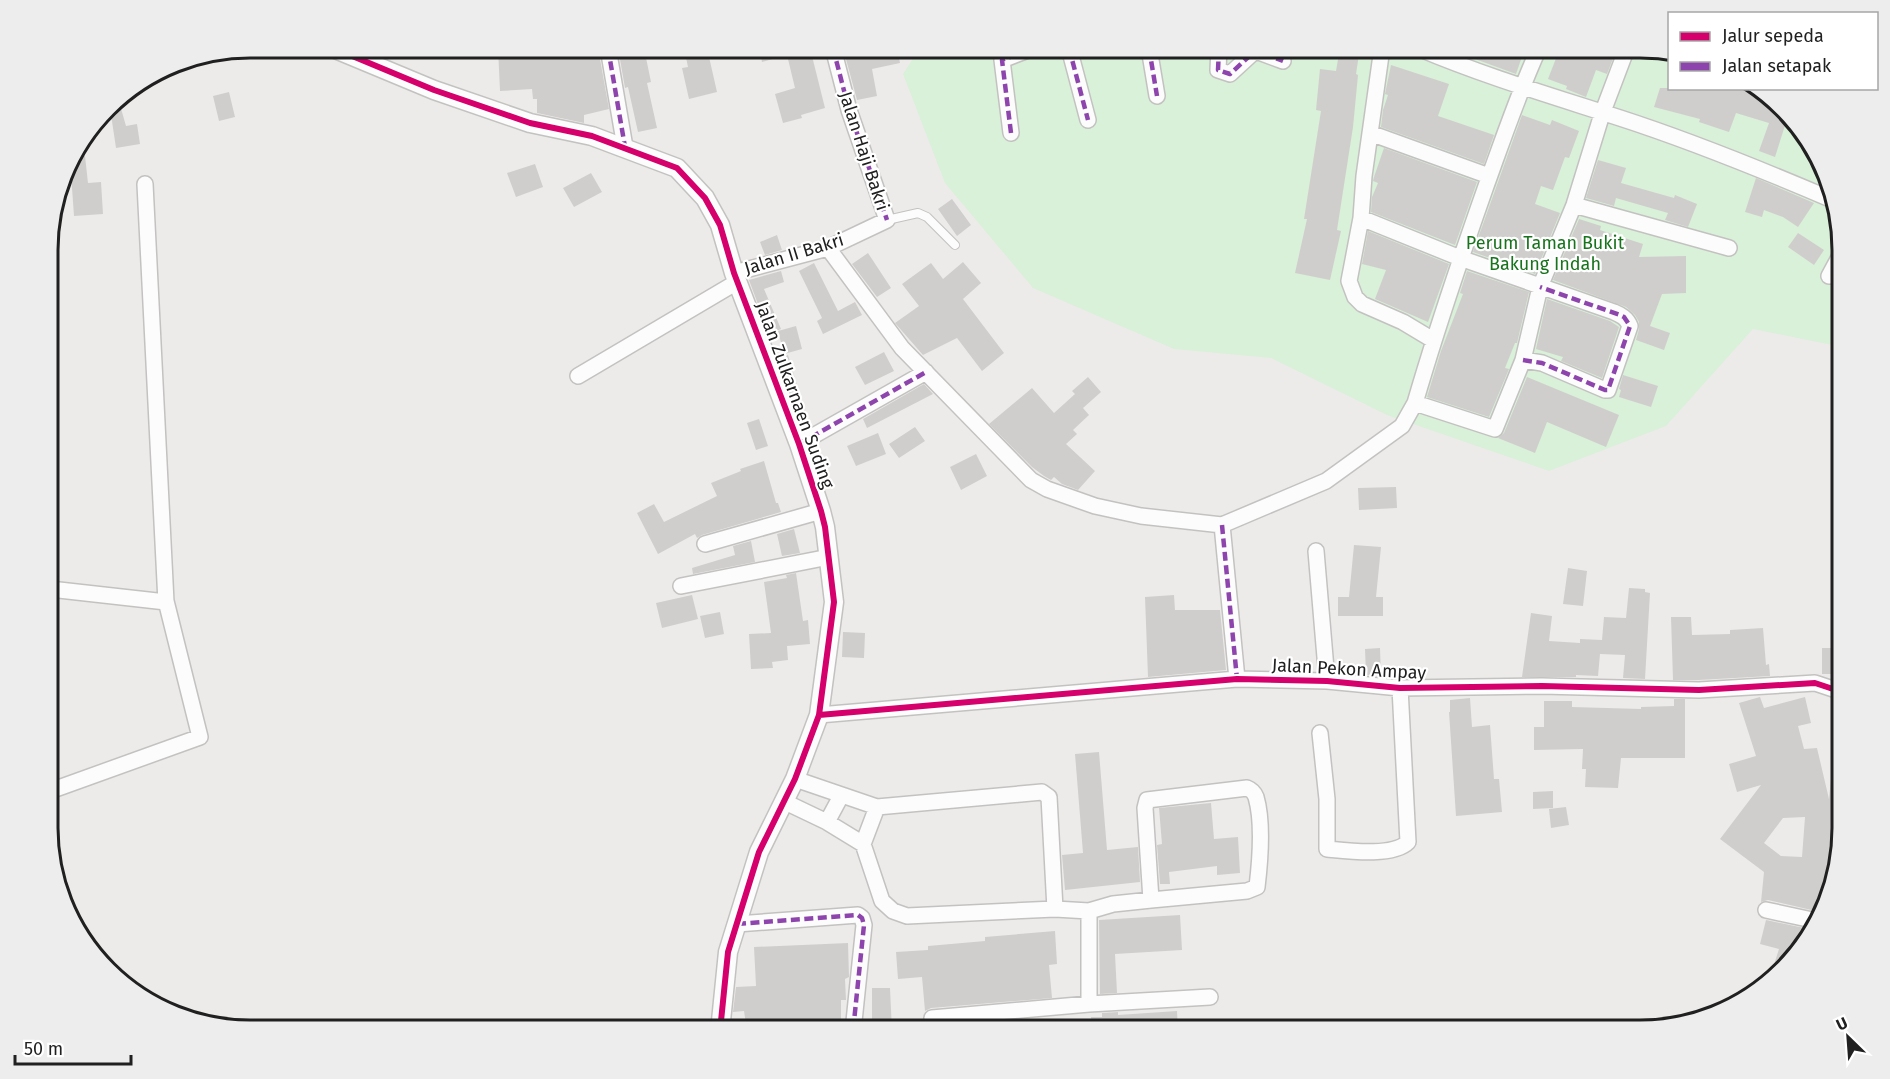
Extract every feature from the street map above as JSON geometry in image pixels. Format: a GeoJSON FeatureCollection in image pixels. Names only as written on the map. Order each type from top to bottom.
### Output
{"type":"FeatureCollection","features":[{"type":"Feature","properties":{"kind":"street"},"geometry":{"type":"LineString","coordinates":[[1006,58],[1002,60],[1011,133]]}},
{"type":"Feature","properties":{"kind":"street"},"geometry":{"type":"LineString","coordinates":[[1072,58],[1088,120]]}},
{"type":"Feature","properties":{"kind":"street"},"geometry":{"type":"LineString","coordinates":[[1151,58],[1157,96]]}},
{"type":"Feature","properties":{"kind":"street"},"geometry":{"type":"LineString","coordinates":[[1219,58],[1218,70],[1230,74],[1244,58]]}},
{"type":"Feature","properties":{"kind":"street"},"geometry":{"type":"LineString","coordinates":[[1276,58],[1283,61]]}},
{"type":"Feature","properties":{"kind":"street"},"geometry":{"type":"LineString","coordinates":[[1381,58],[1361,218],[1349,281],[1355,297],[1362,303],[1403,322],[1433,340]]}},
{"type":"Feature","properties":{"kind":"street"},"geometry":{"type":"LineString","coordinates":[[1441,58],[1464,68],[1665,133],[1738,160],[1823,196]]}},
{"type":"Feature","properties":{"kind":"street"},"geometry":{"type":"LineString","coordinates":[[828,248],[902,348],[1031,480],[1047,489],[1095,506],[1141,516],[1222,525],[1326,481],[1402,426],[1415,403],[1460,258],[1521,85],[1534,58]]}},
{"type":"Feature","properties":{"kind":"street"},"geometry":{"type":"LineString","coordinates":[[1415,403],[1495,429],[1523,360],[1540,287],[1574,205],[1602,114],[1623,58]]}},
{"type":"Feature","properties":{"kind":"street","name":"Jalan Zulkarnaen Suding"},"geometry":{"type":"LineString","coordinates":[[359,59],[434,90],[530,123],[592,136],[677,168],[705,198],[720,225],[736,277],[799,444],[821,511],[834,602],[819,715],[795,779],[759,852],[728,952],[721,1020]]}},
{"type":"Feature","properties":{"kind":"street"},"geometry":{"type":"LineString","coordinates":[[610,59],[625,147]]}},
{"type":"Feature","properties":{"kind":"street","name":"Jalan Haji Bakri"},"geometry":{"type":"LineString","coordinates":[[836,59],[849,110],[887,220]]}},
{"type":"Feature","properties":{"kind":"street"},"geometry":{"type":"LineString","coordinates":[[1370,133],[1489,176]]}},
{"type":"Feature","properties":{"kind":"street"},"geometry":{"type":"LineString","coordinates":[[58,788],[200,737],[166,601],[145,184]]}},
{"type":"Feature","properties":{"kind":"street"},"geometry":{"type":"LineString","coordinates":[[1574,205],[1729,248]]}},
{"type":"Feature","properties":{"kind":"street"},"geometry":{"type":"LineString","coordinates":[[1361,218],[1460,258],[1620,315],[1630,326],[1608,390],[1542,363],[1523,360]]}},
{"type":"Feature","properties":{"kind":"street","name":"Jalan II Bakri"},"geometry":{"type":"LineString","coordinates":[[578,376],[736,277],[828,248],[887,220]]}},
{"type":"Feature","properties":{"kind":"street"},"geometry":{"type":"LineString","coordinates":[[1829,276],[1831,272]]}},
{"type":"Feature","properties":{"kind":"street"},"geometry":{"type":"LineString","coordinates":[[799,444],[926,372]]}},
{"type":"Feature","properties":{"kind":"street"},"geometry":{"type":"LineString","coordinates":[[705,544],[821,511]]}},
{"type":"Feature","properties":{"kind":"street"},"geometry":{"type":"LineString","coordinates":[[1222,525],[1237,679]]}},
{"type":"Feature","properties":{"kind":"street"},"geometry":{"type":"LineString","coordinates":[[1316,551],[1327,681]]}},
{"type":"Feature","properties":{"kind":"street"},"geometry":{"type":"LineString","coordinates":[[681,586],[829,557]]}},
{"type":"Feature","properties":{"kind":"street"},"geometry":{"type":"LineString","coordinates":[[58,590],[166,601]]}},
{"type":"Feature","properties":{"kind":"street","name":"Jalan Pekon Ampay"},"geometry":{"type":"LineString","coordinates":[[819,715],[1237,679],[1327,681],[1400,688],[1553,686],[1699,690],[1815,683],[1831,688]]}},
{"type":"Feature","properties":{"kind":"street"},"geometry":{"type":"LineString","coordinates":[[1320,734],[1327,799],[1327,849],[1382,852],[1404,845],[1408,842],[1400,688]]}},
{"type":"Feature","properties":{"kind":"street"},"geometry":{"type":"LineString","coordinates":[[795,779],[877,807],[1042,792],[1049,797],[1055,909]]}},
{"type":"Feature","properties":{"kind":"street"},"geometry":{"type":"LineString","coordinates":[[877,807],[864,844],[882,901],[893,911],[907,916],[1055,909],[1089,911],[1113,904],[1247,891],[1257,887],[1259,824],[1256,796],[1252,790],[1247,788],[1147,800],[1145,808],[1151,900]]}},
{"type":"Feature","properties":{"kind":"street"},"geometry":{"type":"LineString","coordinates":[[827,822],[841,795]]}},
{"type":"Feature","properties":{"kind":"street"},"geometry":{"type":"LineString","coordinates":[[783,801],[827,822],[864,844]]}},
{"type":"Feature","properties":{"kind":"street"},"geometry":{"type":"LineString","coordinates":[[1766,910],[1809,919]]}},
{"type":"Feature","properties":{"kind":"street"},"geometry":{"type":"LineString","coordinates":[[1089,911],[1089,1004]]}},
{"type":"Feature","properties":{"kind":"street"},"geometry":{"type":"LineString","coordinates":[[737,924],[858,915],[862,918],[864,925],[854,1020]]}},
{"type":"Feature","properties":{"kind":"street"},"geometry":{"type":"LineString","coordinates":[[932,1018],[1210,996]]}},
{"type":"Feature","properties":{"kind":"lane"},"geometry":{"type":"LineString","coordinates":[[887,220],[918,213],[927,217],[955,245]]}},
{"type":"Feature","properties":{"kind":"green space","name":"Perum Taman Bukit Bakung Indah"},"geometry":{"type":"Polygon","coordinates":[[[1639,58],[1668,61],[1668,90],[1744,90],[1775,115],[1806,155],[1817,177],[1828,213],[1831,238],[1831,345],[1753,329],[1666,426],[1549,471],[1387,415],[1271,358],[1174,349],[1033,288],[945,183],[903,74],[913,59],[1639,58]]]}},
{"type":"Feature","properties":{"kind":"building"},"geometry":{"type":"Polygon","coordinates":[[[1338,58],[1358,58],[1353,127],[1337,230],[1341,231],[1330,280],[1295,273],[1307,219],[1304,219],[1321,111],[1316,110],[1320,69],[1336,71],[1338,58]]]}},
{"type":"Feature","properties":{"kind":"building"},"geometry":{"type":"Polygon","coordinates":[[[1473,58],[1522,58],[1516,74],[1473,58]]]}},
{"type":"Feature","properties":{"kind":"building"},"geometry":{"type":"Polygon","coordinates":[[[1556,58],[1613,58],[1607,74],[1596,70],[1586,97],[1566,89],[1567,86],[1548,79],[1556,58]]]}},
{"type":"Feature","properties":{"kind":"building"},"geometry":{"type":"Polygon","coordinates":[[[499,59],[600,59],[609,109],[584,115],[584,123],[537,113],[537,99],[533,99],[532,89],[500,91],[499,59]]]}},
{"type":"Feature","properties":{"kind":"building"},"geometry":{"type":"Polygon","coordinates":[[[620,59],[646,59],[651,82],[647,83],[657,128],[638,132],[628,87],[625,88],[620,59]]]}},
{"type":"Feature","properties":{"kind":"building"},"geometry":{"type":"Polygon","coordinates":[[[686,59],[709,59],[717,92],[689,99],[682,68],[688,67],[686,59]]]}},
{"type":"Feature","properties":{"kind":"building"},"geometry":{"type":"Polygon","coordinates":[[[788,59],[813,59],[825,108],[783,123],[775,94],[795,88],[788,59]]]}},
{"type":"Feature","properties":{"kind":"building"},"geometry":{"type":"Polygon","coordinates":[[[846,59],[899,59],[900,63],[872,69],[877,96],[857,100],[846,59]]]}},
{"type":"Feature","properties":{"kind":"building"},"geometry":{"type":"Polygon","coordinates":[[[1391,65],[1449,84],[1438,116],[1494,135],[1484,164],[1381,127],[1388,95],[1385,94],[1391,65]]]}},
{"type":"Feature","properties":{"kind":"building"},"geometry":{"type":"Polygon","coordinates":[[[1660,88],[1668,88],[1668,90],[1744,90],[1756,98],[1785,126],[1775,157],[1759,151],[1769,123],[1736,113],[1729,132],[1699,122],[1700,119],[1654,107],[1660,88]]]}},
{"type":"Feature","properties":{"kind":"building"},"geometry":{"type":"Polygon","coordinates":[[[229,92],[235,117],[219,121],[213,96],[229,92]]]}},
{"type":"Feature","properties":{"kind":"building"},"geometry":{"type":"Polygon","coordinates":[[[121,109],[126,126],[137,124],[140,144],[116,148],[112,118],[121,109]]]}},
{"type":"Feature","properties":{"kind":"building"},"geometry":{"type":"Polygon","coordinates":[[[1522,115],[1550,125],[1552,120],[1579,131],[1569,158],[1565,157],[1553,190],[1541,186],[1535,204],[1560,213],[1535,274],[1473,252],[1522,115]]]}},
{"type":"Feature","properties":{"kind":"building"},"geometry":{"type":"Polygon","coordinates":[[[1384,148],[1477,182],[1455,245],[1371,212],[1372,197],[1378,183],[1373,181],[1384,148]]]}},
{"type":"Feature","properties":{"kind":"building"},"geometry":{"type":"Polygon","coordinates":[[[83,156],[88,183],[101,182],[103,214],[74,216],[72,181],[83,156]]]}},
{"type":"Feature","properties":{"kind":"building"},"geometry":{"type":"Polygon","coordinates":[[[1598,160],[1626,168],[1621,183],[1674,198],[1675,195],[1697,204],[1688,227],[1665,220],[1668,213],[1616,198],[1614,206],[1586,198],[1598,160]]]}},
{"type":"Feature","properties":{"kind":"building"},"geometry":{"type":"Polygon","coordinates":[[[535,164],[543,187],[516,197],[507,173],[535,164]]]}},
{"type":"Feature","properties":{"kind":"building"},"geometry":{"type":"Polygon","coordinates":[[[591,173],[602,192],[574,207],[563,188],[591,173]]]}},
{"type":"Feature","properties":{"kind":"building"},"geometry":{"type":"Polygon","coordinates":[[[1756,178],[1814,203],[1798,227],[1783,217],[1764,210],[1762,217],[1745,212],[1756,178]]]}},
{"type":"Feature","properties":{"kind":"building"},"geometry":{"type":"Polygon","coordinates":[[[952,199],[971,225],[957,236],[938,209],[952,199]]]}},
{"type":"Feature","properties":{"kind":"building"},"geometry":{"type":"Polygon","coordinates":[[[1579,219],[1601,226],[1600,230],[1643,244],[1639,257],[1686,256],[1686,293],[1662,294],[1650,326],[1670,333],[1664,350],[1636,340],[1639,322],[1626,307],[1553,280],[1579,219]]]}},
{"type":"Feature","properties":{"kind":"building"},"geometry":{"type":"Polygon","coordinates":[[[1368,231],[1449,264],[1428,322],[1375,299],[1386,270],[1362,264],[1368,231]]]}},
{"type":"Feature","properties":{"kind":"building"},"geometry":{"type":"Polygon","coordinates":[[[1798,233],[1824,250],[1814,265],[1788,247],[1798,233]]]}},
{"type":"Feature","properties":{"kind":"building"},"geometry":{"type":"Polygon","coordinates":[[[777,235],[782,250],[765,255],[760,242],[777,235]]]}},
{"type":"Feature","properties":{"kind":"building"},"geometry":{"type":"Polygon","coordinates":[[[868,253],[891,288],[877,297],[852,264],[868,253]]]}},
{"type":"Feature","properties":{"kind":"building"},"geometry":{"type":"Polygon","coordinates":[[[963,262],[981,283],[963,299],[1004,353],[982,371],[957,338],[923,355],[895,323],[919,306],[902,284],[931,263],[943,279],[963,262]]]}},
{"type":"Feature","properties":{"kind":"building"},"geometry":{"type":"Polygon","coordinates":[[[814,263],[838,311],[855,302],[862,315],[823,334],[817,321],[822,318],[799,271],[814,263]]]}},
{"type":"Feature","properties":{"kind":"building"},"geometry":{"type":"Polygon","coordinates":[[[781,271],[784,282],[764,289],[781,329],[769,334],[749,280],[781,271]]]}},
{"type":"Feature","properties":{"kind":"building"},"geometry":{"type":"Polygon","coordinates":[[[1467,271],[1529,292],[1517,343],[1515,343],[1505,368],[1509,369],[1489,417],[1427,397],[1441,351],[1463,294],[1460,293],[1467,271]]]}},
{"type":"Feature","properties":{"kind":"building"},"geometry":{"type":"Polygon","coordinates":[[[1547,299],[1610,321],[1619,327],[1602,378],[1561,361],[1563,357],[1536,349],[1547,299]]]}},
{"type":"Feature","properties":{"kind":"building"},"geometry":{"type":"Polygon","coordinates":[[[796,326],[802,349],[784,354],[778,331],[796,326]]]}},
{"type":"Feature","properties":{"kind":"building"},"geometry":{"type":"Polygon","coordinates":[[[884,352],[894,371],[865,385],[855,367],[884,352]]]}},
{"type":"Feature","properties":{"kind":"building"},"geometry":{"type":"Polygon","coordinates":[[[788,355],[805,412],[800,414],[778,358],[788,355]]]}},
{"type":"Feature","properties":{"kind":"building"},"geometry":{"type":"Polygon","coordinates":[[[1623,375],[1658,386],[1651,407],[1619,397],[1623,375]]]}},
{"type":"Feature","properties":{"kind":"building"},"geometry":{"type":"Polygon","coordinates":[[[1088,377],[1101,392],[1083,408],[1089,415],[1073,430],[1077,434],[1066,444],[1095,471],[1078,490],[1062,484],[1054,477],[1051,480],[1044,476],[989,424],[1032,388],[1054,413],[1075,394],[1072,391],[1088,377]]]}},
{"type":"Feature","properties":{"kind":"building"},"geometry":{"type":"Polygon","coordinates":[[[1527,377],[1619,415],[1606,447],[1547,422],[1535,453],[1498,438],[1504,433],[1527,377]]]}},
{"type":"Feature","properties":{"kind":"building"},"geometry":{"type":"Polygon","coordinates":[[[924,384],[933,394],[867,428],[863,419],[924,384]]]}},
{"type":"Feature","properties":{"kind":"building"},"geometry":{"type":"Polygon","coordinates":[[[759,419],[768,446],[756,450],[747,423],[759,419]]]}},
{"type":"Feature","properties":{"kind":"building"},"geometry":{"type":"Polygon","coordinates":[[[915,427],[925,441],[899,458],[889,444],[915,427]]]}},
{"type":"Feature","properties":{"kind":"building"},"geometry":{"type":"Polygon","coordinates":[[[878,433],[886,454],[856,466],[847,446],[878,433]]]}},
{"type":"Feature","properties":{"kind":"building"},"geometry":{"type":"Polygon","coordinates":[[[976,454],[987,476],[961,490],[950,467],[976,454]]]}},
{"type":"Feature","properties":{"kind":"building"},"geometry":{"type":"Polygon","coordinates":[[[764,461],[776,503],[781,512],[697,538],[695,534],[658,554],[637,513],[654,504],[664,522],[717,496],[711,483],[741,471],[740,469],[764,461]]]}},
{"type":"Feature","properties":{"kind":"building"},"geometry":{"type":"Polygon","coordinates":[[[1396,487],[1397,508],[1359,510],[1358,488],[1396,487]]]}},
{"type":"Feature","properties":{"kind":"building"},"geometry":{"type":"Polygon","coordinates":[[[794,529],[800,553],[782,556],[777,534],[794,529]]]}},
{"type":"Feature","properties":{"kind":"building"},"geometry":{"type":"Polygon","coordinates":[[[751,541],[755,562],[693,574],[692,568],[735,555],[733,546],[751,541]]]}},
{"type":"Feature","properties":{"kind":"building"},"geometry":{"type":"Polygon","coordinates":[[[1354,545],[1381,547],[1376,597],[1383,597],[1383,616],[1338,616],[1338,597],[1349,597],[1354,545]]]}},
{"type":"Feature","properties":{"kind":"building"},"geometry":{"type":"Polygon","coordinates":[[[1568,568],[1587,571],[1583,606],[1563,604],[1568,568]]]}},
{"type":"Feature","properties":{"kind":"building"},"geometry":{"type":"Polygon","coordinates":[[[796,573],[803,621],[808,620],[810,644],[787,646],[788,660],[772,662],[773,668],[751,669],[749,634],[771,633],[764,582],[787,578],[786,575],[796,573]]]}},
{"type":"Feature","properties":{"kind":"building"},"geometry":{"type":"Polygon","coordinates":[[[1629,588],[1645,589],[1645,592],[1650,593],[1645,679],[1623,678],[1625,655],[1600,654],[1598,676],[1522,677],[1531,613],[1552,616],[1549,641],[1580,643],[1580,639],[1602,640],[1604,617],[1626,618],[1629,588]]]}},
{"type":"Feature","properties":{"kind":"building"},"geometry":{"type":"Polygon","coordinates":[[[692,595],[698,619],[662,628],[656,603],[692,595]]]}},
{"type":"Feature","properties":{"kind":"building"},"geometry":{"type":"Polygon","coordinates":[[[1174,595],[1175,610],[1220,610],[1226,670],[1148,677],[1145,597],[1174,595]]]}},
{"type":"Feature","properties":{"kind":"building"},"geometry":{"type":"Polygon","coordinates":[[[720,612],[724,634],[705,638],[700,616],[720,612]]]}},
{"type":"Feature","properties":{"kind":"building"},"geometry":{"type":"Polygon","coordinates":[[[1671,617],[1691,617],[1692,635],[1730,634],[1730,630],[1763,628],[1766,665],[1769,664],[1770,676],[1673,680],[1671,617]]]}},
{"type":"Feature","properties":{"kind":"building"},"geometry":{"type":"Polygon","coordinates":[[[843,632],[865,633],[864,658],[842,657],[843,632]]]}},
{"type":"Feature","properties":{"kind":"building"},"geometry":{"type":"Polygon","coordinates":[[[1380,648],[1381,676],[1366,675],[1365,649],[1380,648]]]}},
{"type":"Feature","properties":{"kind":"building"},"geometry":{"type":"Polygon","coordinates":[[[1822,648],[1831,648],[1831,674],[1822,674],[1822,648]]]}},
{"type":"Feature","properties":{"kind":"building"},"geometry":{"type":"Polygon","coordinates":[[[1760,697],[1764,708],[1805,697],[1811,723],[1798,726],[1804,749],[1817,748],[1829,799],[1831,778],[1831,841],[1828,866],[1813,910],[1768,900],[1761,902],[1764,872],[1720,839],[1761,785],[1737,792],[1729,764],[1756,756],[1739,703],[1760,697]],[[1805,817],[1783,818],[1764,843],[1781,856],[1802,857],[1805,817]]]}},
{"type":"Feature","properties":{"kind":"building"},"geometry":{"type":"Polygon","coordinates":[[[1470,698],[1472,727],[1490,725],[1494,779],[1499,779],[1502,812],[1456,816],[1450,700],[1470,698]]]}},
{"type":"Feature","properties":{"kind":"building"},"geometry":{"type":"Polygon","coordinates":[[[1674,699],[1685,699],[1685,758],[1621,758],[1618,788],[1585,787],[1586,769],[1582,769],[1583,749],[1534,750],[1534,727],[1544,727],[1544,701],[1572,701],[1572,707],[1641,709],[1641,707],[1674,706],[1674,699]]]}},
{"type":"Feature","properties":{"kind":"building"},"geometry":{"type":"Polygon","coordinates":[[[1099,752],[1107,850],[1138,847],[1140,882],[1065,890],[1062,855],[1083,853],[1075,754],[1099,752]]]}},
{"type":"Feature","properties":{"kind":"building"},"geometry":{"type":"Polygon","coordinates":[[[1553,791],[1553,808],[1533,809],[1533,792],[1553,791]]]}},
{"type":"Feature","properties":{"kind":"building"},"geometry":{"type":"Polygon","coordinates":[[[1211,803],[1214,839],[1238,837],[1240,873],[1217,875],[1217,866],[1169,872],[1170,884],[1160,884],[1157,845],[1162,844],[1159,808],[1211,803]]]}},
{"type":"Feature","properties":{"kind":"building"},"geometry":{"type":"Polygon","coordinates":[[[1566,807],[1569,825],[1551,828],[1549,809],[1566,807]]]}},
{"type":"Feature","properties":{"kind":"building"},"geometry":{"type":"Polygon","coordinates":[[[1180,915],[1182,950],[1115,954],[1117,993],[1100,994],[1099,920],[1180,915]]]}},
{"type":"Feature","properties":{"kind":"building"},"geometry":{"type":"Polygon","coordinates":[[[1766,920],[1803,928],[1774,965],[1779,949],[1760,944],[1766,920]]]}},
{"type":"Feature","properties":{"kind":"building"},"geometry":{"type":"Polygon","coordinates":[[[1055,931],[1057,964],[1049,965],[1052,998],[931,1008],[925,1011],[922,977],[898,979],[896,952],[928,950],[928,946],[985,941],[985,937],[1055,931]]]}},
{"type":"Feature","properties":{"kind":"building"},"geometry":{"type":"Polygon","coordinates":[[[848,943],[849,977],[845,979],[846,1000],[841,1000],[841,1020],[745,1020],[744,1011],[733,1012],[736,987],[756,986],[754,947],[848,943]]]}},
{"type":"Feature","properties":{"kind":"building"},"geometry":{"type":"Polygon","coordinates":[[[872,988],[890,988],[891,1020],[866,1020],[872,1019],[872,988]]]}},
{"type":"Feature","properties":{"kind":"building"},"geometry":{"type":"Polygon","coordinates":[[[1177,1011],[1177,1020],[1091,1020],[1091,1017],[1102,1017],[1102,1013],[1118,1012],[1118,1015],[1177,1011]]]}},
{"type":"Feature","properties":{"kind":"marked path"},"geometry":{"type":"LineString","coordinates":[[1006,58],[1002,60],[1011,133]]}},
{"type":"Feature","properties":{"kind":"marked path"},"geometry":{"type":"LineString","coordinates":[[1072,58],[1088,120]]}},
{"type":"Feature","properties":{"kind":"marked path"},"geometry":{"type":"LineString","coordinates":[[1151,58],[1157,96]]}},
{"type":"Feature","properties":{"kind":"marked path"},"geometry":{"type":"LineString","coordinates":[[1219,58],[1218,70],[1230,74],[1247,58]]}},
{"type":"Feature","properties":{"kind":"marked path"},"geometry":{"type":"LineString","coordinates":[[1276,58],[1283,61]]}},
{"type":"Feature","properties":{"kind":"marked path"},"geometry":{"type":"LineString","coordinates":[[610,59],[625,147]]}},
{"type":"Feature","properties":{"kind":"marked path"},"geometry":{"type":"LineString","coordinates":[[836,59],[849,110],[887,220]]}},
{"type":"Feature","properties":{"kind":"marked path"},"geometry":{"type":"LineString","coordinates":[[1523,360],[1542,363],[1608,390],[1630,326],[1620,315],[1540,287]]}},
{"type":"Feature","properties":{"kind":"marked path"},"geometry":{"type":"LineString","coordinates":[[799,444],[926,372]]}},
{"type":"Feature","properties":{"kind":"marked path"},"geometry":{"type":"LineString","coordinates":[[1222,525],[1237,679]]}},
{"type":"Feature","properties":{"kind":"marked path"},"geometry":{"type":"LineString","coordinates":[[737,924],[858,915],[862,918],[864,925],[854,1020]]}},
{"type":"Feature","properties":{"kind":"cycle path"},"geometry":{"type":"LineString","coordinates":[[359,59],[434,90],[530,123],[592,136],[677,168],[705,198],[720,225],[734,273],[799,444],[821,511],[834,602],[819,715],[795,779],[759,852],[728,952],[721,1020]]}},
{"type":"Feature","properties":{"kind":"cycle path"},"geometry":{"type":"LineString","coordinates":[[819,715],[1237,679],[1327,681],[1400,688],[1542,686],[1699,690],[1815,683],[1831,688]]}}]}
